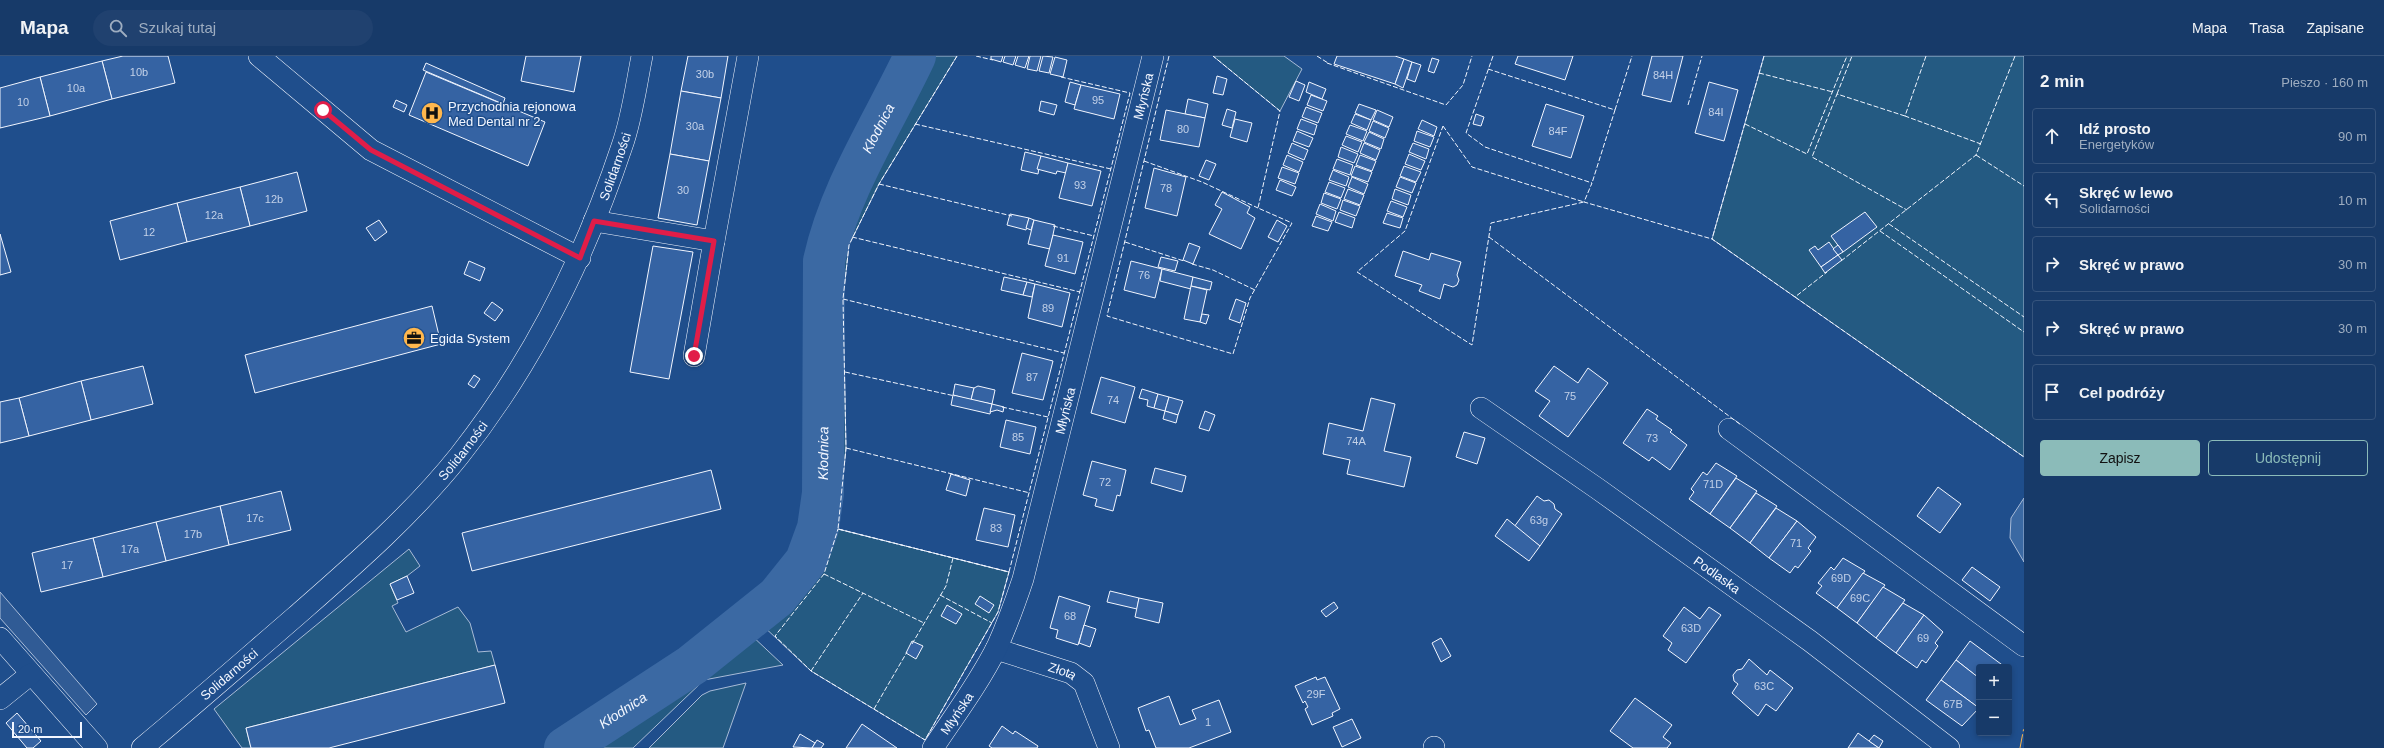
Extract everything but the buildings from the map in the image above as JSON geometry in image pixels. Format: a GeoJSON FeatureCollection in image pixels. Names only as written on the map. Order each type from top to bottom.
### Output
{"type":"FeatureCollection","features":[{"type":"Feature","properties":{"kind":"street"},"geometry":{"type":"LineString","coordinates":[[259,56],[371,150],[580,258]]}},
{"type":"Feature","properties":{"kind":"street","name":"Solidarności"},"geometry":{"type":"LineString","coordinates":[[142,748],[377,545],[458,457],[518,370],[561,296],[580,258],[623,145],[642,56]]}},
{"type":"Feature","properties":{"kind":"street"},"geometry":{"type":"LineString","coordinates":[[694,356],[748,56]]}},
{"type":"Feature","properties":{"kind":"street","name":"Młyńska"},"geometry":{"type":"LineString","coordinates":[[933,748],[980,677],[996,649],[1009,621],[1023,579],[1153,56]]}},
{"type":"Feature","properties":{"kind":"street"},"geometry":{"type":"LineString","coordinates":[[594,221],[714,241]]}},
{"type":"Feature","properties":{"kind":"street","name":"Podlaska"},"geometry":{"type":"LineString","coordinates":[[1481,408],[1598,489],[1810,642],[1949,748]]}},
{"type":"Feature","properties":{"kind":"street"},"geometry":{"type":"LineString","coordinates":[[1729,429],[2024,646]]}},
{"type":"Feature","properties":{"kind":"street"},"geometry":{"type":"LineString","coordinates":[[0,638],[97,748]]}},
{"type":"Feature","properties":{"kind":"street","name":"Złota"},"geometry":{"type":"LineString","coordinates":[[996,649],[1070,673],[1084,683],[1110,748]]}},
{"type":"Feature","properties":{"kind":"street"},"geometry":{"type":"LineString","coordinates":[[0,699],[31,674]]}},
{"type":"Feature","properties":{"kind":"shaded area"},"geometry":{"type":"Polygon","coordinates":[[[922,56],[957,56],[879,184],[849,245],[843,299],[846,448],[838,529],[1009,572],[998,612],[925,740],[811,671],[760,623],[789,600],[803,581],[823,542],[827,524],[832,453],[832,273],[843,220],[922,56]]]}},
{"type":"Feature","properties":{"kind":"shaded area"},"geometry":{"type":"Polygon","coordinates":[[[1213,56],[1284,56],[1302,69],[1280,111],[1213,56]]]}},
{"type":"Feature","properties":{"kind":"shaded area"},"geometry":{"type":"Polygon","coordinates":[[[1764,56],[2024,56],[2024,457],[1712,239],[1764,56]]]}},
{"type":"Feature","properties":{"kind":"shaded area"},"geometry":{"type":"Polygon","coordinates":[[[2024,498],[2024,562],[2010,538],[2011,518],[2024,498]]]}},
{"type":"Feature","properties":{"kind":"shaded area"},"geometry":{"type":"Polygon","coordinates":[[[409,549],[420,566],[407,576],[390,584],[398,603],[392,606],[406,632],[458,607],[470,623],[478,652],[491,651],[495,665],[246,728],[251,748],[242,748],[214,709],[409,549]]]}},
{"type":"Feature","properties":{"kind":"shaded area"},"geometry":{"type":"Polygon","coordinates":[[[0,592],[97,704],[86,715],[0,618],[0,592]]]}},
{"type":"Feature","properties":{"kind":"shaded area"},"geometry":{"type":"Polygon","coordinates":[[[750,634],[783,665],[704,680],[633,748],[578,748],[750,634]]]}},
{"type":"Feature","properties":{"kind":"shaded area"},"geometry":{"type":"Polygon","coordinates":[[[746,683],[723,748],[649,748],[702,695],[710,691],[746,683]]]}},
{"type":"Feature","properties":{"kind":"waterway","name":"Kłodnica"},"geometry":{"type":"LineString","coordinates":[[565,748],[692,665],[777,597],[806,561],[818,528],[823,493],[824,261],[831,234],[851,182],[915,56]]}},
{"type":"Feature","properties":{"kind":"fence"},"geometry":{"type":"LineString","coordinates":[[957,56],[879,184],[849,245],[843,299],[846,448],[838,529],[1009,572],[1130,93],[1061,77]]}},
{"type":"Feature","properties":{"kind":"fence"},"geometry":{"type":"LineString","coordinates":[[976,56],[993,60]]}},
{"type":"Feature","properties":{"kind":"fence"},"geometry":{"type":"LineString","coordinates":[[1169,56],[1107,316],[1233,354],[1250,298],[1292,223],[1258,208],[1280,111],[1213,56]]}},
{"type":"Feature","properties":{"kind":"fence"},"geometry":{"type":"LineString","coordinates":[[1317,56],[1328,63]]}},
{"type":"Feature","properties":{"kind":"fence"},"geometry":{"type":"LineString","coordinates":[[1327,63],[1446,105],[1463,85],[1472,56]]}},
{"type":"Feature","properties":{"kind":"fence"},"geometry":{"type":"LineString","coordinates":[[1493,56],[1466,133],[1485,147],[1592,183],[1584,202],[1712,239]]}},
{"type":"Feature","properties":{"kind":"fence"},"geometry":{"type":"LineString","coordinates":[[1615,110],[1632,56]]}},
{"type":"Feature","properties":{"kind":"fence"},"geometry":{"type":"LineString","coordinates":[[1688,105],[1702,56]]}},
{"type":"Feature","properties":{"kind":"fence"},"geometry":{"type":"LineString","coordinates":[[1764,56],[1712,239],[1795,297],[1827,272]]}},
{"type":"Feature","properties":{"kind":"fence"},"geometry":{"type":"LineString","coordinates":[[1745,124],[1807,154],[1847,56]]}},
{"type":"Feature","properties":{"kind":"fence"},"geometry":{"type":"LineString","coordinates":[[1837,94],[1852,56]]}},
{"type":"Feature","properties":{"kind":"fence"},"geometry":{"type":"LineString","coordinates":[[1926,56],[1905,116],[1981,144]]}},
{"type":"Feature","properties":{"kind":"fence"},"geometry":{"type":"LineString","coordinates":[[1841,261],[1976,155],[2015,56]]}},
{"type":"Feature","properties":{"kind":"fence"},"geometry":{"type":"LineString","coordinates":[[1488,69],[1615,110],[1592,183]]}},
{"type":"Feature","properties":{"kind":"fence"},"geometry":{"type":"LineString","coordinates":[[1759,73],[1833,92]]}},
{"type":"Feature","properties":{"kind":"fence"},"geometry":{"type":"LineString","coordinates":[[1905,116],[1837,94],[1812,157],[1907,210]]}},
{"type":"Feature","properties":{"kind":"fence"},"geometry":{"type":"LineString","coordinates":[[915,124],[1111,169]]}},
{"type":"Feature","properties":{"kind":"fence"},"geometry":{"type":"LineString","coordinates":[[1443,126],[1472,167],[1584,202],[1491,223],[1472,345],[1357,272],[1405,231],[1443,126]]}},
{"type":"Feature","properties":{"kind":"fence"},"geometry":{"type":"LineString","coordinates":[[1976,155],[2024,186]]}},
{"type":"Feature","properties":{"kind":"fence"},"geometry":{"type":"LineString","coordinates":[[1144,161],[1202,182],[1258,208]]}},
{"type":"Feature","properties":{"kind":"fence"},"geometry":{"type":"LineString","coordinates":[[879,184],[1012,216]]}},
{"type":"Feature","properties":{"kind":"fence"},"geometry":{"type":"LineString","coordinates":[[1889,224],[2024,317]]}},
{"type":"Feature","properties":{"kind":"fence"},"geometry":{"type":"LineString","coordinates":[[1053,226],[1094,236]]}},
{"type":"Feature","properties":{"kind":"fence"},"geometry":{"type":"LineString","coordinates":[[1880,231],[2024,332]]}},
{"type":"Feature","properties":{"kind":"fence"},"geometry":{"type":"LineString","coordinates":[[852,237],[1080,292]]}},
{"type":"Feature","properties":{"kind":"fence"},"geometry":{"type":"LineString","coordinates":[[1489,237],[1741,425]]}},
{"type":"Feature","properties":{"kind":"fence"},"geometry":{"type":"LineString","coordinates":[[1125,242],[1184,261]]}},
{"type":"Feature","properties":{"kind":"fence"},"geometry":{"type":"LineString","coordinates":[[1192,264],[1213,270],[1255,290]]}},
{"type":"Feature","properties":{"kind":"fence"},"geometry":{"type":"LineString","coordinates":[[1795,297],[2024,457]]}},
{"type":"Feature","properties":{"kind":"fence"},"geometry":{"type":"LineString","coordinates":[[843,299],[1064,353]]}},
{"type":"Feature","properties":{"kind":"fence"},"geometry":{"type":"LineString","coordinates":[[845,372],[955,396]]}},
{"type":"Feature","properties":{"kind":"fence"},"geometry":{"type":"LineString","coordinates":[[1002,407],[1048,417]]}},
{"type":"Feature","properties":{"kind":"fence"},"geometry":{"type":"LineString","coordinates":[[846,448],[1030,493]]}},
{"type":"Feature","properties":{"kind":"fence"},"geometry":{"type":"LineString","coordinates":[[838,529],[1009,572],[998,612],[925,740],[811,671],[775,636],[824,574],[838,529]]}},
{"type":"Feature","properties":{"kind":"fence"},"geometry":{"type":"LineString","coordinates":[[912,644],[946,586],[953,558]]}},
{"type":"Feature","properties":{"kind":"fence"},"geometry":{"type":"LineString","coordinates":[[824,574],[924,623]]}},
{"type":"Feature","properties":{"kind":"fence"},"geometry":{"type":"LineString","coordinates":[[811,671],[863,593]]}},
{"type":"Feature","properties":{"kind":"fence"},"geometry":{"type":"LineString","coordinates":[[940,595],[992,623]]}},
{"type":"Feature","properties":{"kind":"fence"},"geometry":{"type":"LineString","coordinates":[[874,709],[907,652]]}},
{"type":"Feature","properties":{"kind":"power"},"geometry":{"type":"LineString","coordinates":[[2020,748],[2024,727]]}},
{"type":"Feature","properties":{"kind":"place","name":"Przychodnia rejonowa Med Dental nr 2"},"geometry":{"type":"Point","coordinates":[432,113]}},
{"type":"Feature","properties":{"kind":"place","name":"Egida System"},"geometry":{"type":"Point","coordinates":[414,338]}},
{"type":"Feature","properties":{"kind":"route"},"geometry":{"type":"LineString","coordinates":[[323,110],[371,150],[580,258],[594,221],[714,241],[694,356]]}}]}
